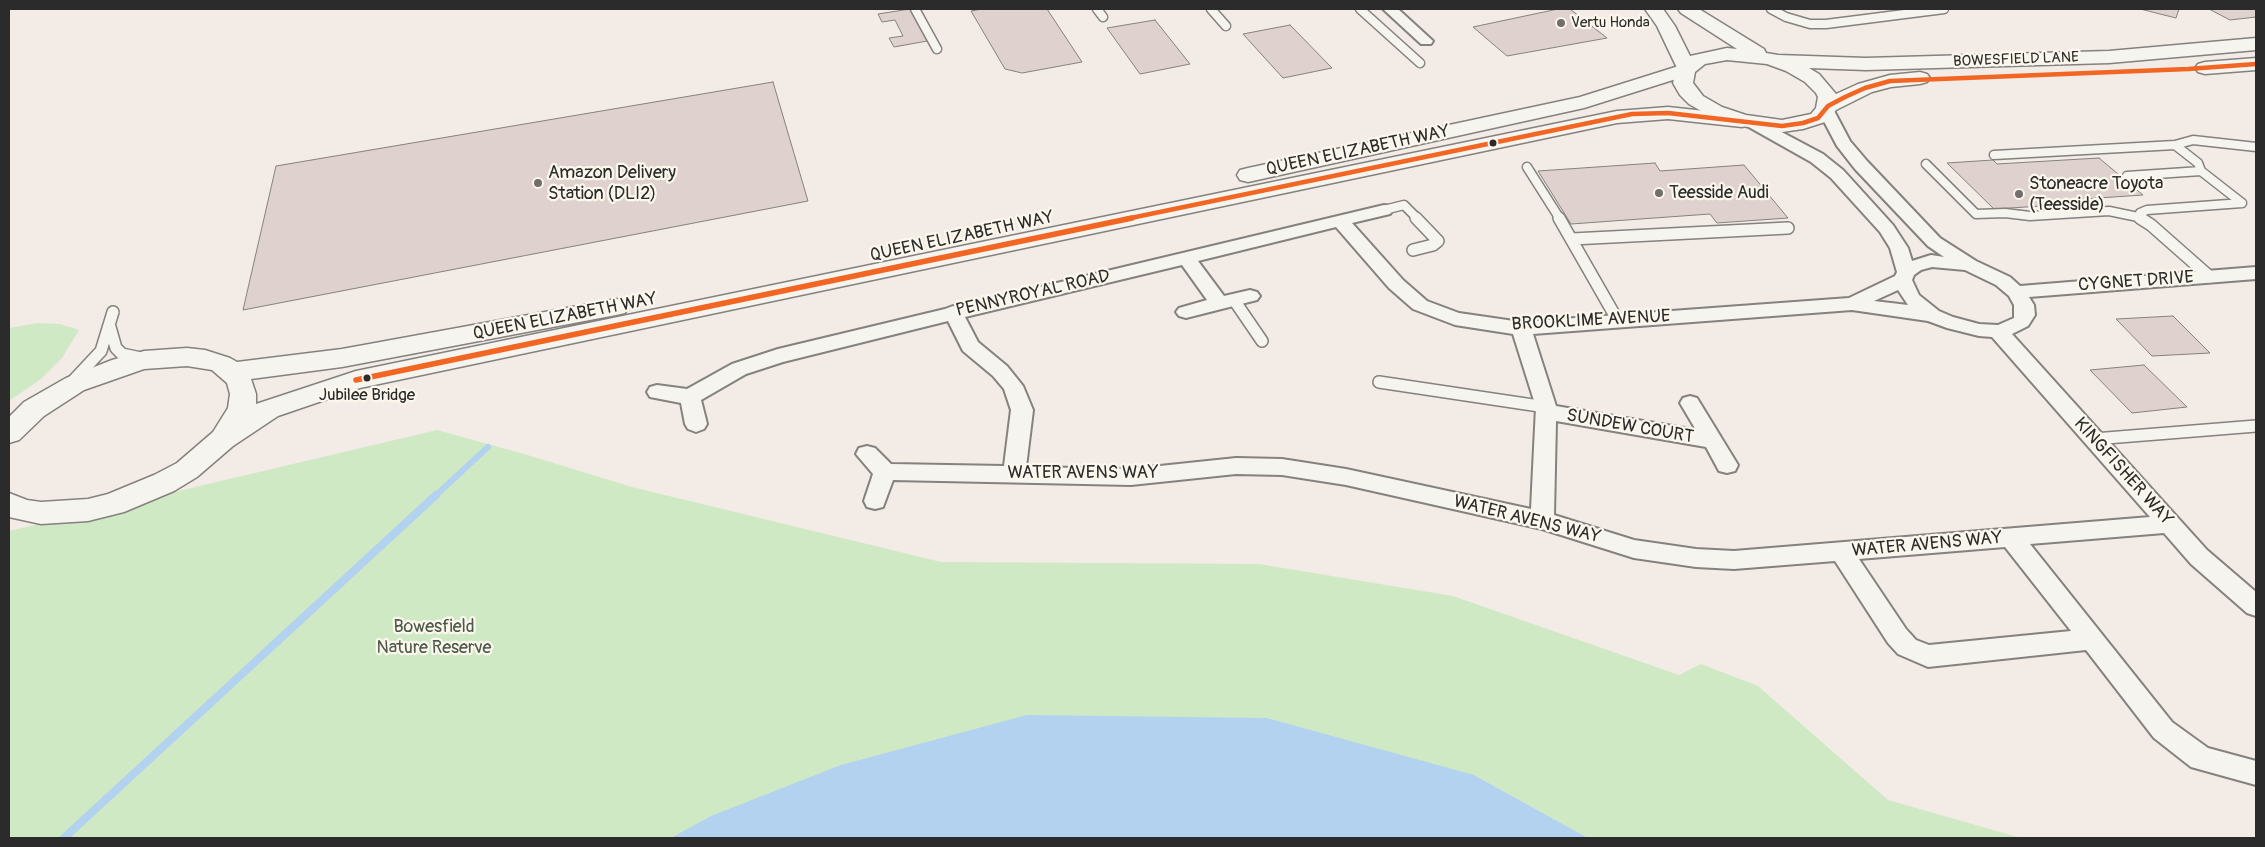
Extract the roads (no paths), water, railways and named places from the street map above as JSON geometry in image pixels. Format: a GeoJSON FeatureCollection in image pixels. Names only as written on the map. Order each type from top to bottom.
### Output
{"type":"FeatureCollection","features":[{"type":"Feature","properties":{"kind":"street"},"geometry":{"type":"LineString","coordinates":[[1390,9],[1426,41]]}},
{"type":"Feature","properties":{"kind":"street"},"geometry":{"type":"LineString","coordinates":[[1654,9],[1666,26],[1686,69],[1683,83],[1696,100],[1715,111],[1747,122],[1817,158],[1837,174],[1887,229],[1899,248],[1911,298],[1932,315]]}},
{"type":"Feature","properties":{"kind":"street"},"geometry":{"type":"LineString","coordinates":[[1687,9],[1727,36],[1812,78],[1828,97],[1827,108],[1844,143],[1874,178],[1934,242],[1969,265],[1991,274],[2016,292],[2024,305],[2025,315],[2021,322],[2013,327],[1998,330],[1962,327],[1932,315],[1852,304]]}},
{"type":"Feature","properties":{"kind":"street","name":"BOWESFIELD LANE"},"geometry":{"type":"LineString","coordinates":[[1773,60],[1866,64],[2109,57],[2256,44]]}},
{"type":"Feature","properties":{"kind":"street","name":"QUEEN ELIZABETH WAY"},"geometry":{"type":"LineString","coordinates":[[233,372],[342,358],[766,280],[1584,102],[1629,90],[1686,69],[1700,59],[1727,54],[1773,60]]}},
{"type":"Feature","properties":{"kind":"street","name":"BOWESFIELD LANE"},"geometry":{"type":"LineString","coordinates":[[1747,122],[1782,126],[1803,123],[1818,118],[1827,108],[1865,88],[1890,81],[2188,70],[2256,64]]}},
{"type":"Feature","properties":{"kind":"street","name":"QUEEN ELIZABETH WAY"},"geometry":{"type":"LineString","coordinates":[[223,439],[268,409],[356,380],[1617,117],[1668,113],[1747,122]]}},
{"type":"Feature","properties":{"kind":"street","name":"PENNYROYAL ROAD"},"geometry":{"type":"LineString","coordinates":[[690,397],[740,369],[778,356],[953,312],[1187,259],[1384,210]]}},
{"type":"Feature","properties":{"kind":"street","name":"BROOKLIME AVENUE"},"geometry":{"type":"LineString","coordinates":[[1340,221],[1396,284],[1420,305],[1455,319],[1491,325],[1521,328],[1852,304]]}},
{"type":"Feature","properties":{"kind":"street"},"geometry":{"type":"LineString","coordinates":[[1187,259],[1234,300]]}},
{"type":"Feature","properties":{"kind":"street"},"geometry":{"type":"LineString","coordinates":[[1852,304],[1905,276],[1914,266],[1931,261],[1969,265]]}},
{"type":"Feature","properties":{"kind":"street","name":"CYGNET DRIVE"},"geometry":{"type":"LineString","coordinates":[[2016,292],[2256,273]]}},
{"type":"Feature","properties":{"kind":"street"},"geometry":{"type":"LineString","coordinates":[[1186,312],[1234,300]]}},
{"type":"Feature","properties":{"kind":"street"},"geometry":{"type":"LineString","coordinates":[[953,312],[970,346],[1000,371],[1013,386],[1022,410],[1014,474]]}},
{"type":"Feature","properties":{"kind":"street"},"geometry":{"type":"LineString","coordinates":[[1521,328],[1546,410],[1542,520]]}},
{"type":"Feature","properties":{"kind":"street","name":"KINGFISHER WAY"},"geometry":{"type":"LineString","coordinates":[[1998,330],[2199,557],[2256,606]]}},
{"type":"Feature","properties":{"kind":"street"},"geometry":{"type":"LineString","coordinates":[[9,504],[31,511],[64,513],[114,504],[164,484],[187,470],[223,439],[235,423],[242,408],[243,394],[240,382],[233,372],[221,364],[206,359],[187,357],[147,360],[98,374],[66,389],[34,409],[10,431]]}},
{"type":"Feature","properties":{"kind":"street"},"geometry":{"type":"LineString","coordinates":[[657,392],[690,397],[696,424]]}},
{"type":"Feature","properties":{"kind":"street"},"geometry":{"type":"LineString","coordinates":[[1690,403],[1727,466]]}},
{"type":"Feature","properties":{"kind":"street","name":"SUNDEW COURT"},"geometry":{"type":"LineString","coordinates":[[1546,410],[1713,442]]}},
{"type":"Feature","properties":{"kind":"street"},"geometry":{"type":"LineString","coordinates":[[867,454],[885,472],[875,502]]}},
{"type":"Feature","properties":{"kind":"street","name":"WATER AVENS WAY"},"geometry":{"type":"LineString","coordinates":[[885,472],[1131,477],[1236,466],[1282,467],[1346,477],[1542,520],[1634,548],[1696,558],[1734,560],[2170,524]]}},
{"type":"Feature","properties":{"kind":"street"},"geometry":{"type":"LineString","coordinates":[[2012,538],[2163,730],[2201,758],[2256,773]]}},
{"type":"Feature","properties":{"kind":"street"},"geometry":{"type":"LineString","coordinates":[[1842,552],[1897,636],[1907,647],[1928,656],[2092,639]]}},
{"type":"Feature","properties":{"kind":"lane"},"geometry":{"type":"LineString","coordinates":[[915,9],[937,49]]}},
{"type":"Feature","properties":{"kind":"lane"},"geometry":{"type":"LineString","coordinates":[[1097,9],[1103,17]]}},
{"type":"Feature","properties":{"kind":"lane"},"geometry":{"type":"LineString","coordinates":[[1211,9],[1226,26]]}},
{"type":"Feature","properties":{"kind":"lane"},"geometry":{"type":"LineString","coordinates":[[1360,9],[1420,63]]}},
{"type":"Feature","properties":{"kind":"lane"},"geometry":{"type":"LineString","coordinates":[[1771,9],[1786,17],[1810,24],[1826,24],[1944,9]]}},
{"type":"Feature","properties":{"kind":"lane"},"geometry":{"type":"LineString","coordinates":[[1994,156],[2175,145],[2193,140],[2256,146]]}},
{"type":"Feature","properties":{"kind":"lane"},"geometry":{"type":"LineString","coordinates":[[2138,217],[2140,213],[2147,210],[2242,203],[2201,171],[2198,164],[2175,145]]}},
{"type":"Feature","properties":{"kind":"lane"},"geometry":{"type":"LineString","coordinates":[[1926,164],[1976,214],[2005,213],[2030,216],[2109,211],[2138,217],[2151,225],[2210,277]]}},
{"type":"Feature","properties":{"kind":"lane"},"geometry":{"type":"LineString","coordinates":[[1527,167],[1572,239],[1618,321]]}},
{"type":"Feature","properties":{"kind":"lane"},"geometry":{"type":"LineString","coordinates":[[2127,176],[2201,171]]}},
{"type":"Feature","properties":{"kind":"lane"},"geometry":{"type":"LineString","coordinates":[[1384,210],[1404,205],[1438,241],[1433,245],[1413,250]]}},
{"type":"Feature","properties":{"kind":"lane"},"geometry":{"type":"LineString","coordinates":[[1572,239],[1788,228]]}},
{"type":"Feature","properties":{"kind":"lane"},"geometry":{"type":"LineString","coordinates":[[1234,300],[1262,341]]}},
{"type":"Feature","properties":{"kind":"lane"},"geometry":{"type":"LineString","coordinates":[[66,389],[101,351],[110,327],[113,312]]}},
{"type":"Feature","properties":{"kind":"lane"},"geometry":{"type":"LineString","coordinates":[[110,327],[116,348],[122,354],[147,360]]}},
{"type":"Feature","properties":{"kind":"lane"},"geometry":{"type":"LineString","coordinates":[[1379,382],[1546,410]]}},
{"type":"Feature","properties":{"kind":"lane"},"geometry":{"type":"LineString","coordinates":[[2094,439],[2256,426]]}},
{"type":"Feature","properties":{"kind":"water"},"geometry":{"type":"Polygon","coordinates":[[[1027,715],[1267,718],[1474,775],[1588,838],[671,838],[711,816],[841,765],[1027,715]]]}},
{"type":"Feature","properties":{"kind":"waterway"},"geometry":{"type":"LineString","coordinates":[[434,497],[488,447]]}},
{"type":"Feature","properties":{"kind":"waterway"},"geometry":{"type":"LineString","coordinates":[[64,838],[436,495]]}},
{"type":"Feature","properties":{"kind":"place","name":"Vertu Honda"},"geometry":{"type":"Point","coordinates":[1561,23]}},
{"type":"Feature","properties":{"kind":"place","name":"Amazon Delivery Station (DLI2)"},"geometry":{"type":"Point","coordinates":[538,183]}},
{"type":"Feature","properties":{"kind":"place","name":"Teesside Audi"},"geometry":{"type":"Point","coordinates":[1659,193]}},
{"type":"Feature","properties":{"kind":"place","name":"Stoneacre Toyota (Teesside)"},"geometry":{"type":"Point","coordinates":[2019,194]}},
{"type":"Feature","properties":{"kind":"place","name":"Jubilee Bridge"},"geometry":{"type":"Point","coordinates":[367,378]}},
{"type":"Feature","properties":{"kind":"park label","name":"Bowesfield Nature Reserve"},"geometry":{"type":"Point","coordinates":[434,638]}}]}
